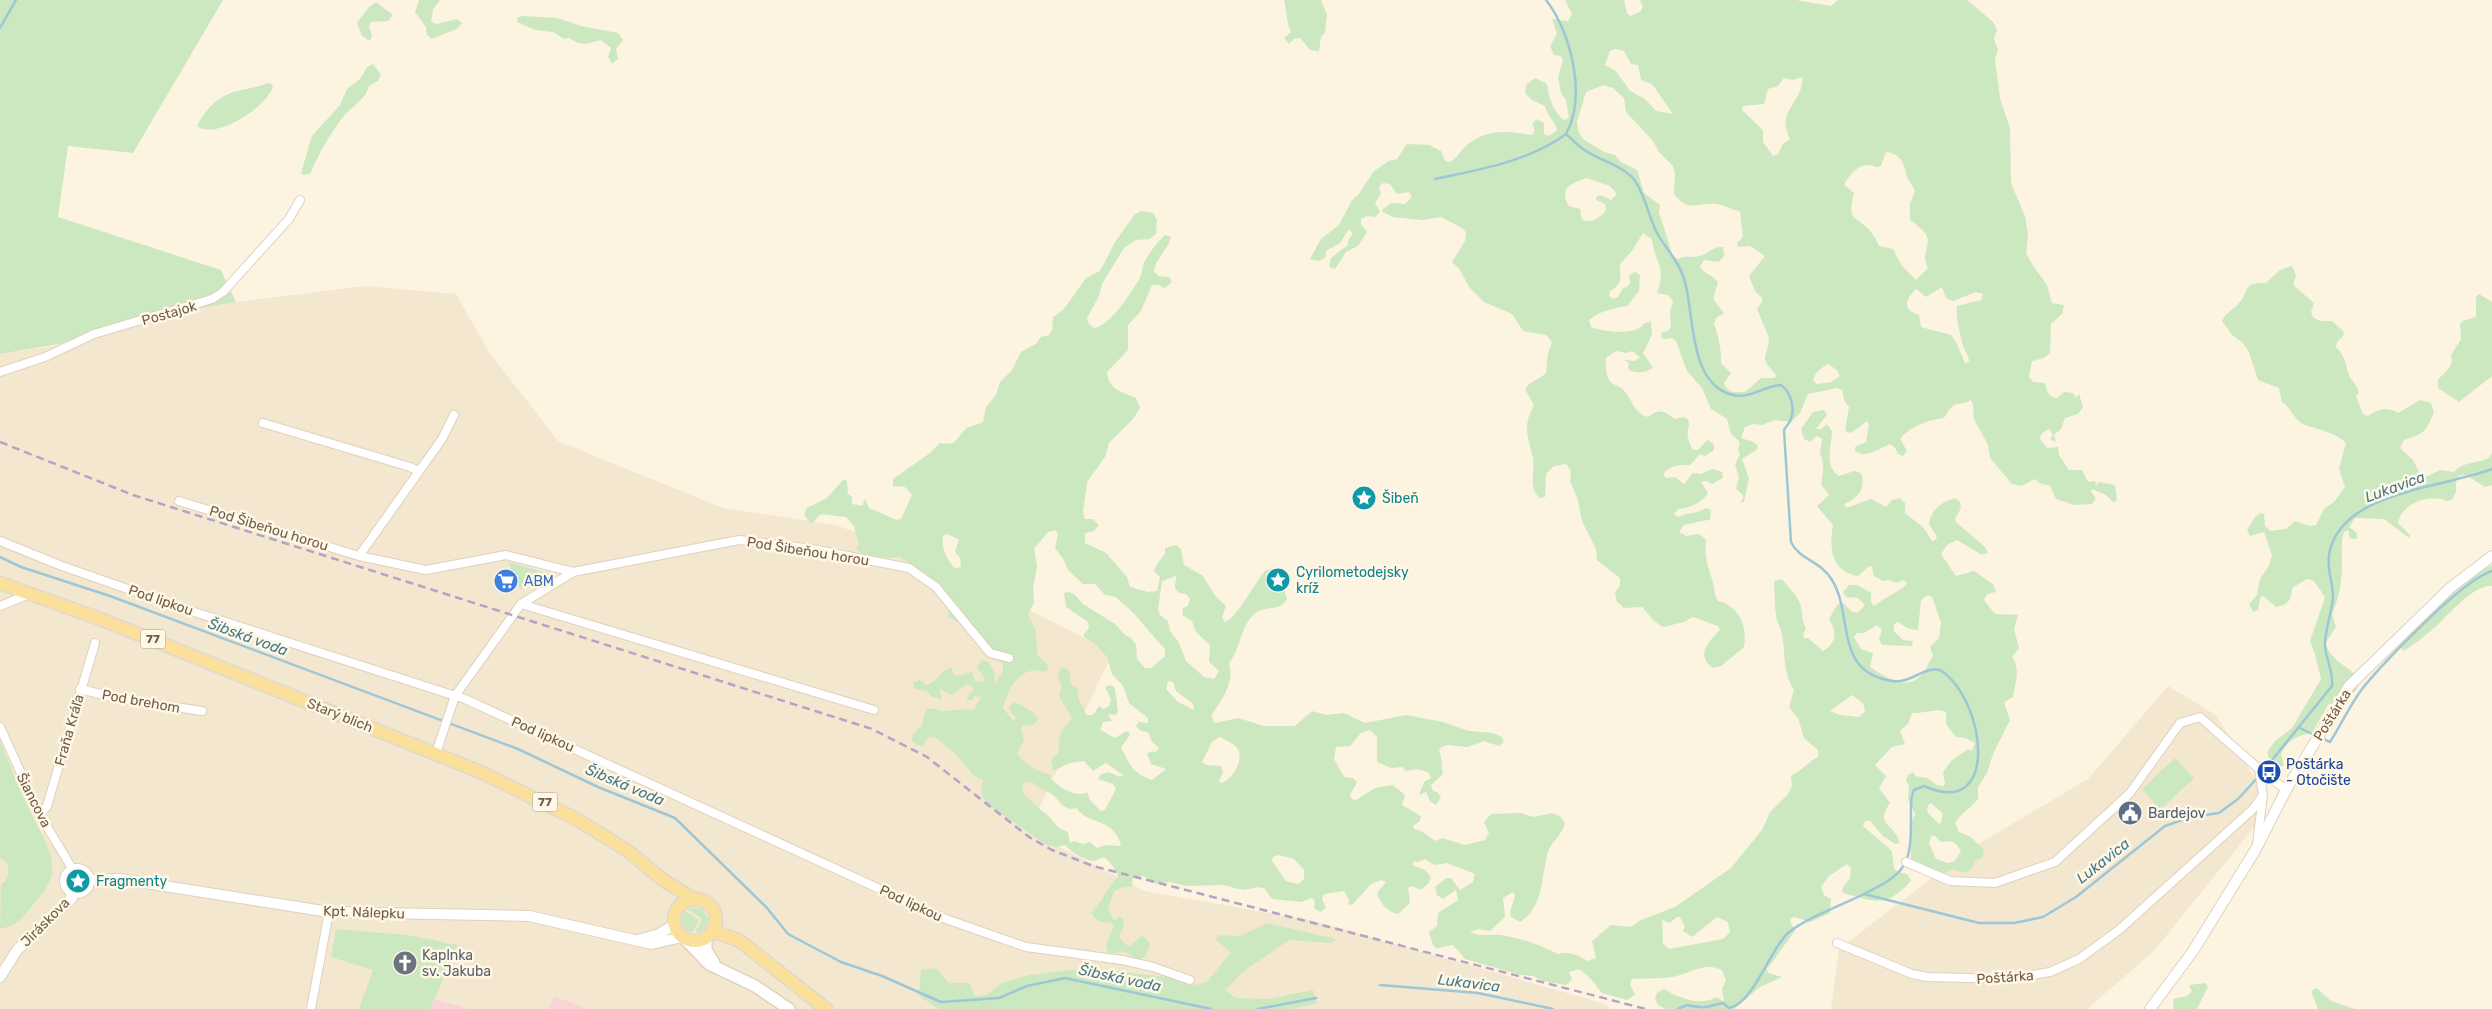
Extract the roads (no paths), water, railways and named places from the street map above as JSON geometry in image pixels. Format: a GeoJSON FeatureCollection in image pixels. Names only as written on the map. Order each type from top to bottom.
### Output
{"type":"FeatureCollection","features":[{"type":"Feature","properties":{"kind":"main road","name":"Starý blich"},"geometry":{"type":"LineString","coordinates":[[0,583],[104,620],[436,753],[538,798],[628,851],[663,880],[694,899]]}},
{"type":"Feature","properties":{"kind":"main road","name":"Starý blich"},"geometry":{"type":"LineString","coordinates":[[663,880],[677,910]]}},
{"type":"Feature","properties":{"kind":"main road"},"geometry":{"type":"LineString","coordinates":[[694,899],[681,904],[677,910],[674,926],[684,938],[704,960],[720,970],[755,986],[789,1009]]}},
{"type":"Feature","properties":{"kind":"main road","name":"77"},"geometry":{"type":"LineString","coordinates":[[694,899],[706,902],[716,917],[733,929],[740,941],[826,1009]]}},
{"type":"Feature","properties":{"kind":"main road"},"geometry":{"type":"LineString","coordinates":[[716,917],[704,944],[710,958],[720,970]]}},
{"type":"Feature","properties":{"kind":"main road","name":"77"},"geometry":{"type":"LineString","coordinates":[[684,938],[699,941],[709,935],[740,941]]}},
{"type":"Feature","properties":{"kind":"street","name":"Postajok"},"geometry":{"type":"LineString","coordinates":[[0,372],[45,357],[94,334],[212,299],[223,292],[289,219],[300,200]]}},
{"type":"Feature","properties":{"kind":"street"},"geometry":{"type":"LineString","coordinates":[[359,556],[442,439],[454,415]]}},
{"type":"Feature","properties":{"kind":"street"},"geometry":{"type":"LineString","coordinates":[[263,423],[410,467],[419,472]]}},
{"type":"Feature","properties":{"kind":"street","name":"Pod Šibeňou horou"},"geometry":{"type":"LineString","coordinates":[[179,501],[359,556],[426,570],[506,555],[573,572]]}},
{"type":"Feature","properties":{"kind":"street","name":"Pod Šibeňou horou"},"geometry":{"type":"LineString","coordinates":[[436,753],[455,696],[520,604],[573,572],[739,540],[821,551],[909,568],[936,587],[990,653],[1008,658]]}},
{"type":"Feature","properties":{"kind":"street","name":"Pod lipkou"},"geometry":{"type":"LineString","coordinates":[[0,541],[62,566],[182,608],[455,696],[584,752],[943,918],[1026,947],[1122,960],[1153,967],[1190,980]]}},
{"type":"Feature","properties":{"kind":"street","name":"Poštárka"},"geometry":{"type":"LineString","coordinates":[[2150,1009],[2194,951],[2256,849],[2286,790],[2349,686],[2450,588],[2492,556]]}},
{"type":"Feature","properties":{"kind":"street"},"geometry":{"type":"LineString","coordinates":[[0,606],[29,594]]}},
{"type":"Feature","properties":{"kind":"street"},"geometry":{"type":"LineString","coordinates":[[520,604],[874,710]]}},
{"type":"Feature","properties":{"kind":"street","name":"Fraňa Kráľa"},"geometry":{"type":"LineString","coordinates":[[40,815],[47,806],[94,643]]}},
{"type":"Feature","properties":{"kind":"street","name":"Pod brehom"},"geometry":{"type":"LineString","coordinates":[[80,689],[116,698],[202,711]]}},
{"type":"Feature","properties":{"kind":"street"},"geometry":{"type":"LineString","coordinates":[[1906,862],[1950,881],[1996,883],[2055,862],[2130,793],[2180,722],[2200,716],[2286,790]]}},
{"type":"Feature","properties":{"kind":"street","name":"Šiancova"},"geometry":{"type":"LineString","coordinates":[[0,727],[40,815],[73,870]]}},
{"type":"Feature","properties":{"kind":"street"},"geometry":{"type":"LineString","coordinates":[[2256,849],[2263,795],[2259,768]]}},
{"type":"Feature","properties":{"kind":"street","name":"Poštárka"},"geometry":{"type":"LineString","coordinates":[[1837,943],[1912,974],[1927,977],[2008,979],[2050,972],[2079,959],[2119,930],[2252,810],[2263,795]]}},
{"type":"Feature","properties":{"kind":"street"},"geometry":{"type":"LineString","coordinates":[[73,870],[84,871],[90,880],[86,890],[79,893],[71,892],[66,886],[66,879],[73,870]]}},
{"type":"Feature","properties":{"kind":"street","name":"Kpt. Nálepku"},"geometry":{"type":"LineString","coordinates":[[90,880],[120,879],[329,912],[528,916],[652,944],[684,938]]}},
{"type":"Feature","properties":{"kind":"street","name":"Jiráskova"},"geometry":{"type":"LineString","coordinates":[[0,977],[17,950],[72,898],[71,892]]}},
{"type":"Feature","properties":{"kind":"street"},"geometry":{"type":"LineString","coordinates":[[311,1009],[329,912]]}},
{"type":"Feature","properties":{"kind":"street"},"geometry":{"type":"LineString","coordinates":[[637,941],[659,934],[674,926]]}},
{"type":"Feature","properties":{"kind":"waterway"},"geometry":{"type":"LineString","coordinates":[[0,28],[16,0]]}},
{"type":"Feature","properties":{"kind":"waterway"},"geometry":{"type":"LineString","coordinates":[[1546,0],[1563,29],[1573,65],[1575,102],[1572,119],[1566,134],[1590,153],[1620,168],[1637,184],[1657,233],[1682,273],[1695,345],[1707,377],[1718,388],[1733,395],[1751,394],[1781,385],[1790,396],[1792,415],[1790,422],[1784,430],[1791,542],[1799,553],[1822,568],[1832,580],[1838,594],[1848,641],[1853,655],[1861,667],[1874,676],[1893,681],[1905,680],[1928,670],[1940,670],[1956,685],[1968,705],[1975,729],[1978,752],[1975,772],[1965,787],[1949,792],[1924,786],[1914,790],[1911,803],[1910,846],[1904,865],[1890,879],[1864,894]]}},
{"type":"Feature","properties":{"kind":"waterway"},"geometry":{"type":"LineString","coordinates":[[1435,179],[1486,168],[1520,158],[1552,143],[1566,134]]}},
{"type":"Feature","properties":{"kind":"waterway","name":"Lukavica"},"geometry":{"type":"LineString","coordinates":[[2264,770],[2332,686],[2332,674],[2325,642],[2333,597],[2329,555],[2337,534],[2352,517],[2372,505],[2396,495],[2472,476],[2492,469]]}},
{"type":"Feature","properties":{"kind":"waterway","name":"Šibská voda"},"geometry":{"type":"LineString","coordinates":[[0,557],[21,567],[110,596],[518,749],[598,787],[675,818],[767,908],[788,934],[841,962],[882,976],[941,1002],[999,998],[1027,986],[1065,978],[1211,1009]]}},
{"type":"Feature","properties":{"kind":"waterway"},"geometry":{"type":"LineString","coordinates":[[2321,738],[2330,742],[2362,689],[2387,660],[2424,623],[2462,589],[2492,571]]}},
{"type":"Feature","properties":{"kind":"waterway"},"geometry":{"type":"LineString","coordinates":[[2300,728],[2316,736]]}},
{"type":"Feature","properties":{"kind":"waterway","name":"Lukavica"},"geometry":{"type":"LineString","coordinates":[[1678,1009],[1687,1005],[1706,1007],[1723,1003],[1729,1008],[1738,1004],[1754,986],[1781,941],[1788,933],[1814,917],[1864,894],[1979,923],[2014,923],[2043,917],[2076,897],[2165,826],[2191,817],[2219,813],[2238,799],[2259,776]]}},
{"type":"Feature","properties":{"kind":"waterway","name":"Lukavica"},"geometry":{"type":"LineString","coordinates":[[1380,985],[1478,993],[1553,1009]]}},
{"type":"Feature","properties":{"kind":"waterway","name":"Lukavica"},"geometry":{"type":"LineString","coordinates":[[1258,1009],[1316,998]]}},
{"type":"Feature","properties":{"kind":"railway"},"geometry":{"type":"LineString","coordinates":[[0,442],[133,495],[872,729],[927,757],[1029,837],[1052,850],[1093,866],[1646,1009]]}},
{"type":"Feature","properties":{"kind":"place","name":"Šibeň"},"geometry":{"type":"Point","coordinates":[1364,498]}},
{"type":"Feature","properties":{"kind":"place","name":"Cyrilometodejsky kríž"},"geometry":{"type":"Point","coordinates":[1278,580]}},
{"type":"Feature","properties":{"kind":"place","name":"ABM"},"geometry":{"type":"Point","coordinates":[506,581]}},
{"type":"Feature","properties":{"kind":"place","name":"Poštárka - Otočište"},"geometry":{"type":"Point","coordinates":[2269,772]}},
{"type":"Feature","properties":{"kind":"place","name":"Bardejov"},"geometry":{"type":"Point","coordinates":[2130,813]}},
{"type":"Feature","properties":{"kind":"place","name":"Fragmenty"},"geometry":{"type":"Point","coordinates":[78,881]}},
{"type":"Feature","properties":{"kind":"place","name":"Kaplnka sv. Jakuba"},"geometry":{"type":"Point","coordinates":[405,963]}}]}
